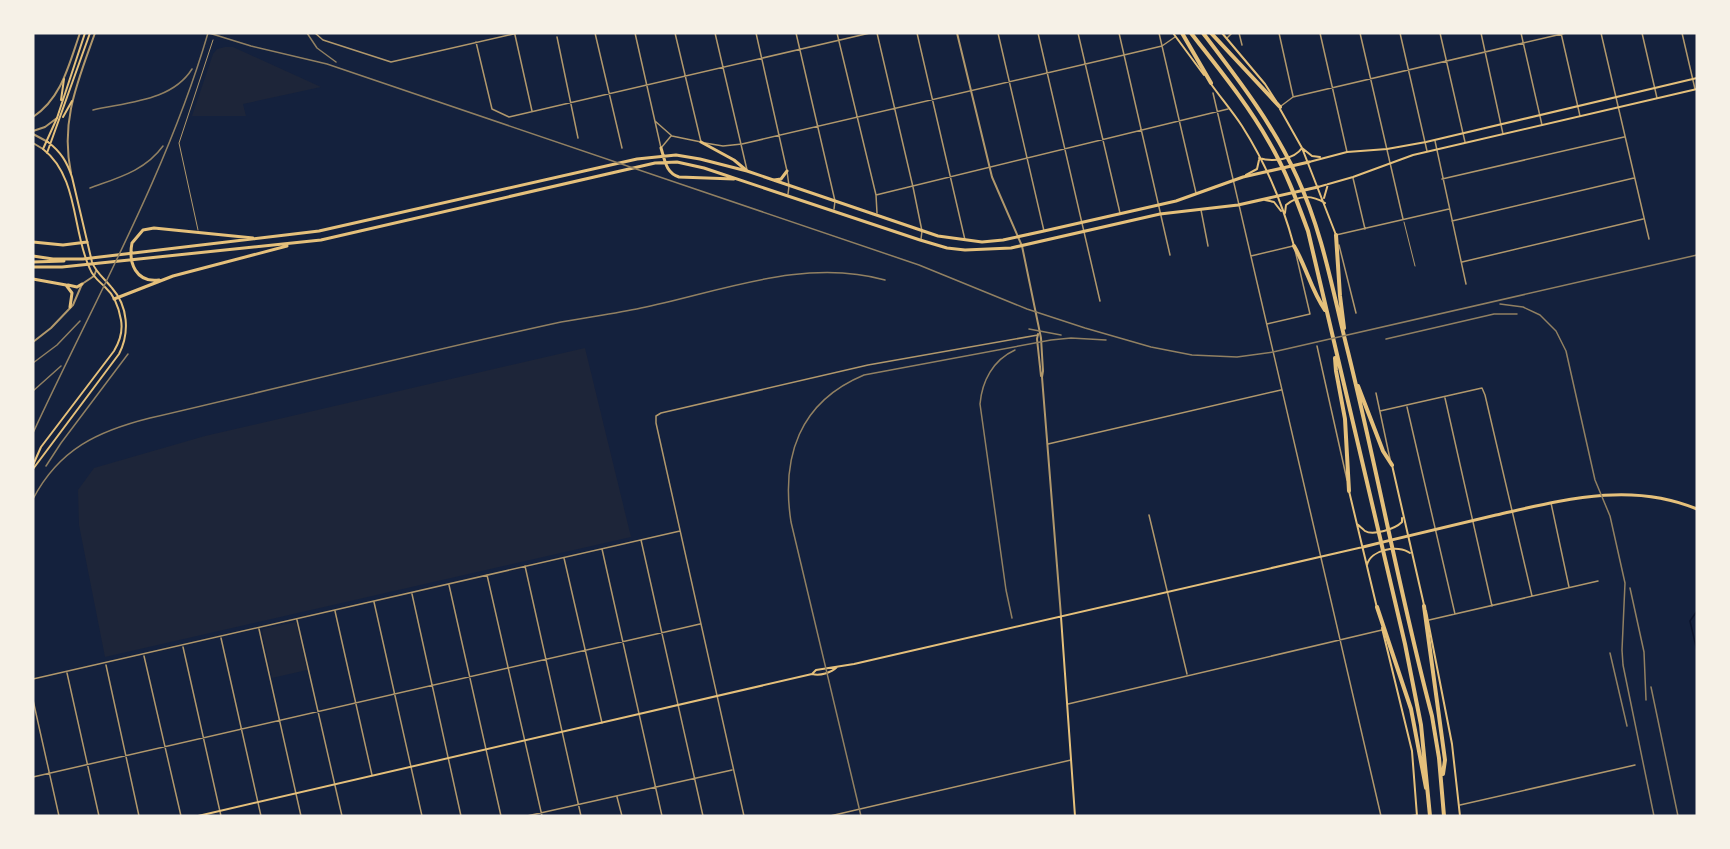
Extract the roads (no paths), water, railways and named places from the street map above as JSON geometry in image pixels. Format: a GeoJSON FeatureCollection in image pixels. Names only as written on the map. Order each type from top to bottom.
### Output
{"type":"FeatureCollection","features":[{"type":"Feature","properties":{"kind":"highway"},"geometry":{"type":"LineString","coordinates":[[1182,33],[1211,83]]}},
{"type":"Feature","properties":{"kind":"highway"},"geometry":{"type":"LineString","coordinates":[[1191,33],[1241,98],[1270,142],[1308,231],[1405,644],[1421,725],[1429,809]]}},
{"type":"Feature","properties":{"kind":"highway"},"geometry":{"type":"LineString","coordinates":[[1203,33],[1253,99],[1279,141],[1307,201],[1325,255],[1432,716],[1442,781],[1444,816]]}},
{"type":"Feature","properties":{"kind":"highway"},"geometry":{"type":"LineString","coordinates":[[1210,33],[1280,107]]}},
{"type":"Feature","properties":{"kind":"highway"},"geometry":{"type":"LineString","coordinates":[[1336,235],[1340,296],[1348,352]]}},
{"type":"Feature","properties":{"kind":"highway"},"geometry":{"type":"LineString","coordinates":[[1294,246],[1319,302],[1326,311]]}},
{"type":"Feature","properties":{"kind":"highway"},"geometry":{"type":"LineString","coordinates":[[1335,348],[1336,371],[1345,419],[1349,491]]}},
{"type":"Feature","properties":{"kind":"highway"},"geometry":{"type":"LineString","coordinates":[[1351,363],[1383,451],[1392,465]]}},
{"type":"Feature","properties":{"kind":"highway"},"geometry":{"type":"LineString","coordinates":[[1424,606],[1445,760],[1442,781]]}},
{"type":"Feature","properties":{"kind":"highway"},"geometry":{"type":"LineString","coordinates":[[1377,607],[1411,709],[1430,816]]}},
{"type":"Feature","properties":{"kind":"main road"},"geometry":{"type":"LineString","coordinates":[[33,467],[41,447],[118,344],[122,322],[116,298],[94,276],[86,262],[66,186],[57,165],[43,149],[57,118],[85,33]]}},
{"type":"Feature","properties":{"kind":"main road"},"geometry":{"type":"LineString","coordinates":[[47,153],[90,33]]}},
{"type":"Feature","properties":{"kind":"main road"},"geometry":{"type":"LineString","coordinates":[[1222,33],[1265,84],[1280,107],[1302,148],[1336,235]]}},
{"type":"Feature","properties":{"kind":"main road"},"geometry":{"type":"LineString","coordinates":[[1174,34],[1242,127],[1277,196],[1294,246]]}},
{"type":"Feature","properties":{"kind":"main road"},"geometry":{"type":"LineString","coordinates":[[33,262],[148,252],[336,227],[638,159],[676,155],[747,171],[938,236],[965,241],[1002,240],[1158,204],[1197,194],[1243,177],[1347,152],[1387,149],[1426,142],[1697,78]]}},
{"type":"Feature","properties":{"kind":"main road"},"geometry":{"type":"LineString","coordinates":[[60,109],[64,79]]}},
{"type":"Feature","properties":{"kind":"main road"},"geometry":{"type":"LineString","coordinates":[[116,298],[159,280],[297,244],[366,231],[642,165],[677,162],[704,168],[947,248],[990,250],[1022,246],[1160,214],[1238,205],[1277,196],[1353,177],[1428,152],[1696,89]]}},
{"type":"Feature","properties":{"kind":"main road"},"geometry":{"type":"LineString","coordinates":[[59,124],[72,101]]}},
{"type":"Feature","properties":{"kind":"main road"},"geometry":{"type":"LineString","coordinates":[[33,467],[123,345],[126,326],[116,298],[96,271],[72,177],[63,157],[48,142]]}},
{"type":"Feature","properties":{"kind":"main road"},"geometry":{"type":"LineString","coordinates":[[701,142],[734,160],[747,171]]}},
{"type":"Feature","properties":{"kind":"main road"},"geometry":{"type":"LineString","coordinates":[[662,148],[667,168],[673,175],[740,180]]}},
{"type":"Feature","properties":{"kind":"main road"},"geometry":{"type":"LineString","coordinates":[[1259,158],[1270,160],[1294,156],[1302,148]]}},
{"type":"Feature","properties":{"kind":"main road"},"geometry":{"type":"LineString","coordinates":[[1302,148],[1312,156],[1323,158]]}},
{"type":"Feature","properties":{"kind":"main road"},"geometry":{"type":"LineString","coordinates":[[1243,177],[1257,169],[1259,158]]}},
{"type":"Feature","properties":{"kind":"main road"},"geometry":{"type":"LineString","coordinates":[[774,181],[781,179],[787,171]]}},
{"type":"Feature","properties":{"kind":"main road"},"geometry":{"type":"LineString","coordinates":[[66,186],[74,184]]}},
{"type":"Feature","properties":{"kind":"main road"},"geometry":{"type":"LineString","coordinates":[[1325,204],[1324,196],[1328,184]]}},
{"type":"Feature","properties":{"kind":"main road"},"geometry":{"type":"LineString","coordinates":[[1285,216],[1286,205],[1290,201],[1312,196],[1325,204]]}},
{"type":"Feature","properties":{"kind":"main road"},"geometry":{"type":"LineString","coordinates":[[1262,199],[1270,200],[1278,205],[1285,216]]}},
{"type":"Feature","properties":{"kind":"main road"},"geometry":{"type":"LineString","coordinates":[[159,280],[142,278],[134,270],[132,243],[137,235],[150,228],[265,238]]}},
{"type":"Feature","properties":{"kind":"main road"},"geometry":{"type":"LineString","coordinates":[[79,234],[85,232]]}},
{"type":"Feature","properties":{"kind":"main road"},"geometry":{"type":"LineString","coordinates":[[33,242],[57,245],[87,242]]}},
{"type":"Feature","properties":{"kind":"main road"},"geometry":{"type":"LineString","coordinates":[[33,267],[62,267],[297,244]]}},
{"type":"Feature","properties":{"kind":"main road"},"geometry":{"type":"LineString","coordinates":[[33,256],[61,261]]}},
{"type":"Feature","properties":{"kind":"main road"},"geometry":{"type":"LineString","coordinates":[[33,279],[75,287],[82,284]]}},
{"type":"Feature","properties":{"kind":"main road"},"geometry":{"type":"LineString","coordinates":[[66,285],[72,290],[73,295],[70,307]]}},
{"type":"Feature","properties":{"kind":"main road"},"geometry":{"type":"LineString","coordinates":[[60,423],[64,426]]}},
{"type":"Feature","properties":{"kind":"main road"},"geometry":{"type":"LineString","coordinates":[[1392,465],[1407,536],[1429,620],[1451,737],[1460,816]]}},
{"type":"Feature","properties":{"kind":"main road"},"geometry":{"type":"LineString","coordinates":[[1349,491],[1412,751],[1417,815]]}},
{"type":"Feature","properties":{"kind":"main road"},"geometry":{"type":"LineString","coordinates":[[198,816],[812,674],[817,675],[833,671],[837,667],[1578,496],[1624,493],[1672,501],[1697,509]]}},
{"type":"Feature","properties":{"kind":"main road"},"geometry":{"type":"LineString","coordinates":[[1357,524],[1371,532],[1396,527],[1402,522],[1402,513]]}},
{"type":"Feature","properties":{"kind":"main road"},"geometry":{"type":"LineString","coordinates":[[1367,568],[1369,559],[1376,553],[1401,549],[1407,550],[1412,555]]}},
{"type":"Feature","properties":{"kind":"main road"},"geometry":{"type":"LineString","coordinates":[[1061,616],[1075,816]]}},
{"type":"Feature","properties":{"kind":"street"},"geometry":{"type":"LineString","coordinates":[[33,117],[50,103],[64,79],[80,33]]}},
{"type":"Feature","properties":{"kind":"street"},"geometry":{"type":"LineString","coordinates":[[72,177],[67,139],[72,101],[95,33]]}},
{"type":"Feature","properties":{"kind":"street"},"geometry":{"type":"LineString","coordinates":[[315,33],[323,40],[389,62],[516,33],[532,111]]}},
{"type":"Feature","properties":{"kind":"street"},"geometry":{"type":"LineString","coordinates":[[595,33],[622,148]]}},
{"type":"Feature","properties":{"kind":"street"},"geometry":{"type":"LineString","coordinates":[[635,33],[662,148]]}},
{"type":"Feature","properties":{"kind":"street"},"geometry":{"type":"LineString","coordinates":[[675,33],[701,142]]}},
{"type":"Feature","properties":{"kind":"street"},"geometry":{"type":"LineString","coordinates":[[715,33],[747,171]]}},
{"type":"Feature","properties":{"kind":"street"},"geometry":{"type":"LineString","coordinates":[[756,33],[787,171],[788,195]]}},
{"type":"Feature","properties":{"kind":"street"},"geometry":{"type":"LineString","coordinates":[[796,33],[835,201],[834,210]]}},
{"type":"Feature","properties":{"kind":"street"},"geometry":{"type":"LineString","coordinates":[[837,33],[876,195],[877,215]]}},
{"type":"Feature","properties":{"kind":"street"},"geometry":{"type":"LineString","coordinates":[[476,42],[492,109],[509,117],[870,33]]}},
{"type":"Feature","properties":{"kind":"street"},"geometry":{"type":"LineString","coordinates":[[877,33],[913,187],[922,231],[920,240]]}},
{"type":"Feature","properties":{"kind":"street"},"geometry":{"type":"LineString","coordinates":[[917,33],[965,241]]}},
{"type":"Feature","properties":{"kind":"street"},"geometry":{"type":"LineString","coordinates":[[957,33],[996,187],[1020,237],[1038,334],[1039,372],[1042,377],[1061,616]]}},
{"type":"Feature","properties":{"kind":"street"},"geometry":{"type":"LineString","coordinates":[[998,33],[1044,231]]}},
{"type":"Feature","properties":{"kind":"street"},"geometry":{"type":"LineString","coordinates":[[1038,33],[1100,302]]}},
{"type":"Feature","properties":{"kind":"street"},"geometry":{"type":"LineString","coordinates":[[1078,33],[1120,213]]}},
{"type":"Feature","properties":{"kind":"street"},"geometry":{"type":"LineString","coordinates":[[1119,33],[1170,255]]}},
{"type":"Feature","properties":{"kind":"street"},"geometry":{"type":"LineString","coordinates":[[1159,33],[1197,194]]}},
{"type":"Feature","properties":{"kind":"street"},"geometry":{"type":"LineString","coordinates":[[1227,38],[1232,33]]}},
{"type":"Feature","properties":{"kind":"street"},"geometry":{"type":"LineString","coordinates":[[1239,33],[1242,45]]}},
{"type":"Feature","properties":{"kind":"street"},"geometry":{"type":"LineString","coordinates":[[1279,33],[1293,97]]}},
{"type":"Feature","properties":{"kind":"street"},"geometry":{"type":"LineString","coordinates":[[1320,33],[1347,152]]}},
{"type":"Feature","properties":{"kind":"street"},"geometry":{"type":"LineString","coordinates":[[1360,33],[1403,220]]}},
{"type":"Feature","properties":{"kind":"street"},"geometry":{"type":"LineString","coordinates":[[1400,33],[1428,152]]}},
{"type":"Feature","properties":{"kind":"street"},"geometry":{"type":"LineString","coordinates":[[1440,33],[1466,143]]}},
{"type":"Feature","properties":{"kind":"street"},"geometry":{"type":"LineString","coordinates":[[1481,33],[1504,135]]}},
{"type":"Feature","properties":{"kind":"street"},"geometry":{"type":"LineString","coordinates":[[1521,33],[1542,126]]}},
{"type":"Feature","properties":{"kind":"street"},"geometry":{"type":"LineString","coordinates":[[1280,107],[1293,97],[1566,33]]}},
{"type":"Feature","properties":{"kind":"street"},"geometry":{"type":"LineString","coordinates":[[1601,33],[1649,239]]}},
{"type":"Feature","properties":{"kind":"street"},"geometry":{"type":"LineString","coordinates":[[1641,33],[1657,98]]}},
{"type":"Feature","properties":{"kind":"street"},"geometry":{"type":"LineString","coordinates":[[1682,33],[1696,89]]}},
{"type":"Feature","properties":{"kind":"street"},"geometry":{"type":"LineString","coordinates":[[655,121],[672,136],[723,146],[742,144],[1124,56],[1162,46],[1174,34]]}},
{"type":"Feature","properties":{"kind":"street"},"geometry":{"type":"LineString","coordinates":[[1561,34],[1580,117]]}},
{"type":"Feature","properties":{"kind":"street"},"geometry":{"type":"LineString","coordinates":[[556,38],[578,138]]}},
{"type":"Feature","properties":{"kind":"street"},"geometry":{"type":"LineString","coordinates":[[1213,93],[1381,816]]}},
{"type":"Feature","properties":{"kind":"street"},"geometry":{"type":"LineString","coordinates":[[876,195],[1229,109]]}},
{"type":"Feature","properties":{"kind":"street"},"geometry":{"type":"LineString","coordinates":[[33,132],[57,118]]}},
{"type":"Feature","properties":{"kind":"street"},"geometry":{"type":"LineString","coordinates":[[33,132],[48,142]]}},
{"type":"Feature","properties":{"kind":"street"},"geometry":{"type":"LineString","coordinates":[[662,148],[672,136]]}},
{"type":"Feature","properties":{"kind":"street"},"geometry":{"type":"LineString","coordinates":[[1442,179],[1625,137]]}},
{"type":"Feature","properties":{"kind":"street"},"geometry":{"type":"LineString","coordinates":[[1434,140],[1466,284]]}},
{"type":"Feature","properties":{"kind":"street"},"geometry":{"type":"LineString","coordinates":[[33,143],[43,149]]}},
{"type":"Feature","properties":{"kind":"street"},"geometry":{"type":"LineString","coordinates":[[1353,177],[1365,229]]}},
{"type":"Feature","properties":{"kind":"street"},"geometry":{"type":"LineString","coordinates":[[1452,221],[1635,178]]}},
{"type":"Feature","properties":{"kind":"street"},"geometry":{"type":"LineString","coordinates":[[1200,209],[1208,246]]}},
{"type":"Feature","properties":{"kind":"street"},"geometry":{"type":"LineString","coordinates":[[1356,314],[1336,235],[1449,209]]}},
{"type":"Feature","properties":{"kind":"street"},"geometry":{"type":"LineString","coordinates":[[1462,262],[1644,219]]}},
{"type":"Feature","properties":{"kind":"street"},"geometry":{"type":"LineString","coordinates":[[1251,256],[1294,246],[1310,314],[1266,324]]}},
{"type":"Feature","properties":{"kind":"street"},"geometry":{"type":"LineString","coordinates":[[33,342],[51,328],[70,307],[82,284],[94,276],[96,271]]}},
{"type":"Feature","properties":{"kind":"street"},"geometry":{"type":"LineString","coordinates":[[744,816],[656,416],[868,365],[1038,334]]}},
{"type":"Feature","properties":{"kind":"street"},"geometry":{"type":"LineString","coordinates":[[1317,346],[1349,491]]}},
{"type":"Feature","properties":{"kind":"street"},"geometry":{"type":"LineString","coordinates":[[1380,411],[1482,388],[1532,596]]}},
{"type":"Feature","properties":{"kind":"street"},"geometry":{"type":"LineString","coordinates":[[1048,444],[1282,390]]}},
{"type":"Feature","properties":{"kind":"street"},"geometry":{"type":"LineString","coordinates":[[1376,393],[1392,465]]}},
{"type":"Feature","properties":{"kind":"street"},"geometry":{"type":"LineString","coordinates":[[1445,397],[1492,606]]}},
{"type":"Feature","properties":{"kind":"street"},"geometry":{"type":"LineString","coordinates":[[1407,406],[1455,614]]}},
{"type":"Feature","properties":{"kind":"street"},"geometry":{"type":"LineString","coordinates":[[1551,503],[1569,587]]}},
{"type":"Feature","properties":{"kind":"street"},"geometry":{"type":"LineString","coordinates":[[1149,515],[1188,676]]}},
{"type":"Feature","properties":{"kind":"street"},"geometry":{"type":"LineString","coordinates":[[33,680],[680,531]]}},
{"type":"Feature","properties":{"kind":"street"},"geometry":{"type":"LineString","coordinates":[[641,540],[703,816]]}},
{"type":"Feature","properties":{"kind":"street"},"geometry":{"type":"LineString","coordinates":[[602,548],[662,816]]}},
{"type":"Feature","properties":{"kind":"street"},"geometry":{"type":"LineString","coordinates":[[564,557],[602,723]]}},
{"type":"Feature","properties":{"kind":"street"},"geometry":{"type":"LineString","coordinates":[[525,566],[581,816]]}},
{"type":"Feature","properties":{"kind":"street"},"geometry":{"type":"LineString","coordinates":[[487,575],[541,814]]}},
{"type":"Feature","properties":{"kind":"street"},"geometry":{"type":"LineString","coordinates":[[1429,620],[1599,581]]}},
{"type":"Feature","properties":{"kind":"street"},"geometry":{"type":"LineString","coordinates":[[449,584],[501,816]]}},
{"type":"Feature","properties":{"kind":"street"},"geometry":{"type":"LineString","coordinates":[[412,592],[461,816]]}},
{"type":"Feature","properties":{"kind":"street"},"geometry":{"type":"LineString","coordinates":[[374,601],[422,816]]}},
{"type":"Feature","properties":{"kind":"street"},"geometry":{"type":"LineString","coordinates":[[335,610],[372,775]]}},
{"type":"Feature","properties":{"kind":"street"},"geometry":{"type":"LineString","coordinates":[[297,620],[342,816]]}},
{"type":"Feature","properties":{"kind":"street"},"geometry":{"type":"LineString","coordinates":[[33,777],[701,624]]}},
{"type":"Feature","properties":{"kind":"street"},"geometry":{"type":"LineString","coordinates":[[258,628],[301,816]]}},
{"type":"Feature","properties":{"kind":"street"},"geometry":{"type":"LineString","coordinates":[[1068,704],[1383,630]]}},
{"type":"Feature","properties":{"kind":"street"},"geometry":{"type":"LineString","coordinates":[[220,637],[261,816]]}},
{"type":"Feature","properties":{"kind":"street"},"geometry":{"type":"LineString","coordinates":[[183,646],[221,816]]}},
{"type":"Feature","properties":{"kind":"street"},"geometry":{"type":"LineString","coordinates":[[144,655],[181,816]]}},
{"type":"Feature","properties":{"kind":"street"},"geometry":{"type":"LineString","coordinates":[[106,664],[139,816]]}},
{"type":"Feature","properties":{"kind":"street"},"geometry":{"type":"LineString","coordinates":[[66,672],[99,816]]}},
{"type":"Feature","properties":{"kind":"street"},"geometry":{"type":"LineString","coordinates":[[33,700],[59,816]]}},
{"type":"Feature","properties":{"kind":"street"},"geometry":{"type":"LineString","coordinates":[[830,816],[1071,760]]}},
{"type":"Feature","properties":{"kind":"street"},"geometry":{"type":"LineString","coordinates":[[1460,805],[1635,765]]}},
{"type":"Feature","properties":{"kind":"street"},"geometry":{"type":"LineString","coordinates":[[527,816],[733,770]]}},
{"type":"Feature","properties":{"kind":"street"},"geometry":{"type":"LineString","coordinates":[[617,796],[622,816]]}},
{"type":"Feature","properties":{"kind":"street"},"geometry":{"type":"LineString","coordinates":[[1409,816],[1417,815]]}},
{"type":"Feature","properties":{"kind":"lane"},"geometry":{"type":"LineString","coordinates":[[198,232],[179,152],[180,136],[213,40]]}},
{"type":"Feature","properties":{"kind":"lane"},"geometry":{"type":"LineString","coordinates":[[1403,220],[1415,266]]}},
{"type":"Feature","properties":{"kind":"waterway"},"geometry":{"type":"LineString","coordinates":[[1697,611],[1690,621],[1697,651]]}},
{"type":"Feature","properties":{"kind":"railway"},"geometry":{"type":"LineString","coordinates":[[33,433],[151,186],[172,136],[208,33]]}},
{"type":"Feature","properties":{"kind":"railway"},"geometry":{"type":"LineString","coordinates":[[209,33],[251,46],[327,64],[919,265],[1027,309],[1085,328],[1151,347],[1192,355],[1237,357],[1273,352],[1697,255]]}},
{"type":"Feature","properties":{"kind":"railway"},"geometry":{"type":"LineString","coordinates":[[307,33],[317,48],[336,62]]}},
{"type":"Feature","properties":{"kind":"railway"},"geometry":{"type":"LineString","coordinates":[[93,110],[161,94],[183,80],[192,69]]}},
{"type":"Feature","properties":{"kind":"railway"},"geometry":{"type":"LineString","coordinates":[[90,188],[139,168],[156,155],[163,146]]}},
{"type":"Feature","properties":{"kind":"railway"},"geometry":{"type":"LineString","coordinates":[[33,499],[55,467],[82,445],[113,429],[150,418],[509,333],[641,308],[762,279],[824,272],[854,274],[885,280]]}},
{"type":"Feature","properties":{"kind":"railway"},"geometry":{"type":"LineString","coordinates":[[1500,304],[1523,307],[1540,315],[1556,331],[1566,351],[1595,480],[1610,516],[1625,583],[1623,665],[1654,816]]}},
{"type":"Feature","properties":{"kind":"railway"},"geometry":{"type":"LineString","coordinates":[[1386,339],[1494,314],[1517,314]]}},
{"type":"Feature","properties":{"kind":"railway"},"geometry":{"type":"LineString","coordinates":[[33,363],[57,345],[80,321]]}},
{"type":"Feature","properties":{"kind":"railway"},"geometry":{"type":"LineString","coordinates":[[1029,329],[1061,335]]}},
{"type":"Feature","properties":{"kind":"railway"},"geometry":{"type":"LineString","coordinates":[[861,816],[791,522],[789,475],[799,434],[810,416],[824,400],[842,386],[864,375],[1051,340],[1071,338],[1106,340]]}},
{"type":"Feature","properties":{"kind":"railway"},"geometry":{"type":"LineString","coordinates":[[1012,618],[980,404],[983,387],[990,372],[1001,359],[1015,350]]}},
{"type":"Feature","properties":{"kind":"railway"},"geometry":{"type":"LineString","coordinates":[[46,466],[128,354]]}},
{"type":"Feature","properties":{"kind":"railway"},"geometry":{"type":"LineString","coordinates":[[33,391],[61,366]]}},
{"type":"Feature","properties":{"kind":"railway"},"geometry":{"type":"LineString","coordinates":[[1630,588],[1644,652],[1646,700]]}},
{"type":"Feature","properties":{"kind":"railway"},"geometry":{"type":"LineString","coordinates":[[1610,653],[1627,726]]}},
{"type":"Feature","properties":{"kind":"railway"},"geometry":{"type":"LineString","coordinates":[[1651,687],[1678,816]]}}]}
